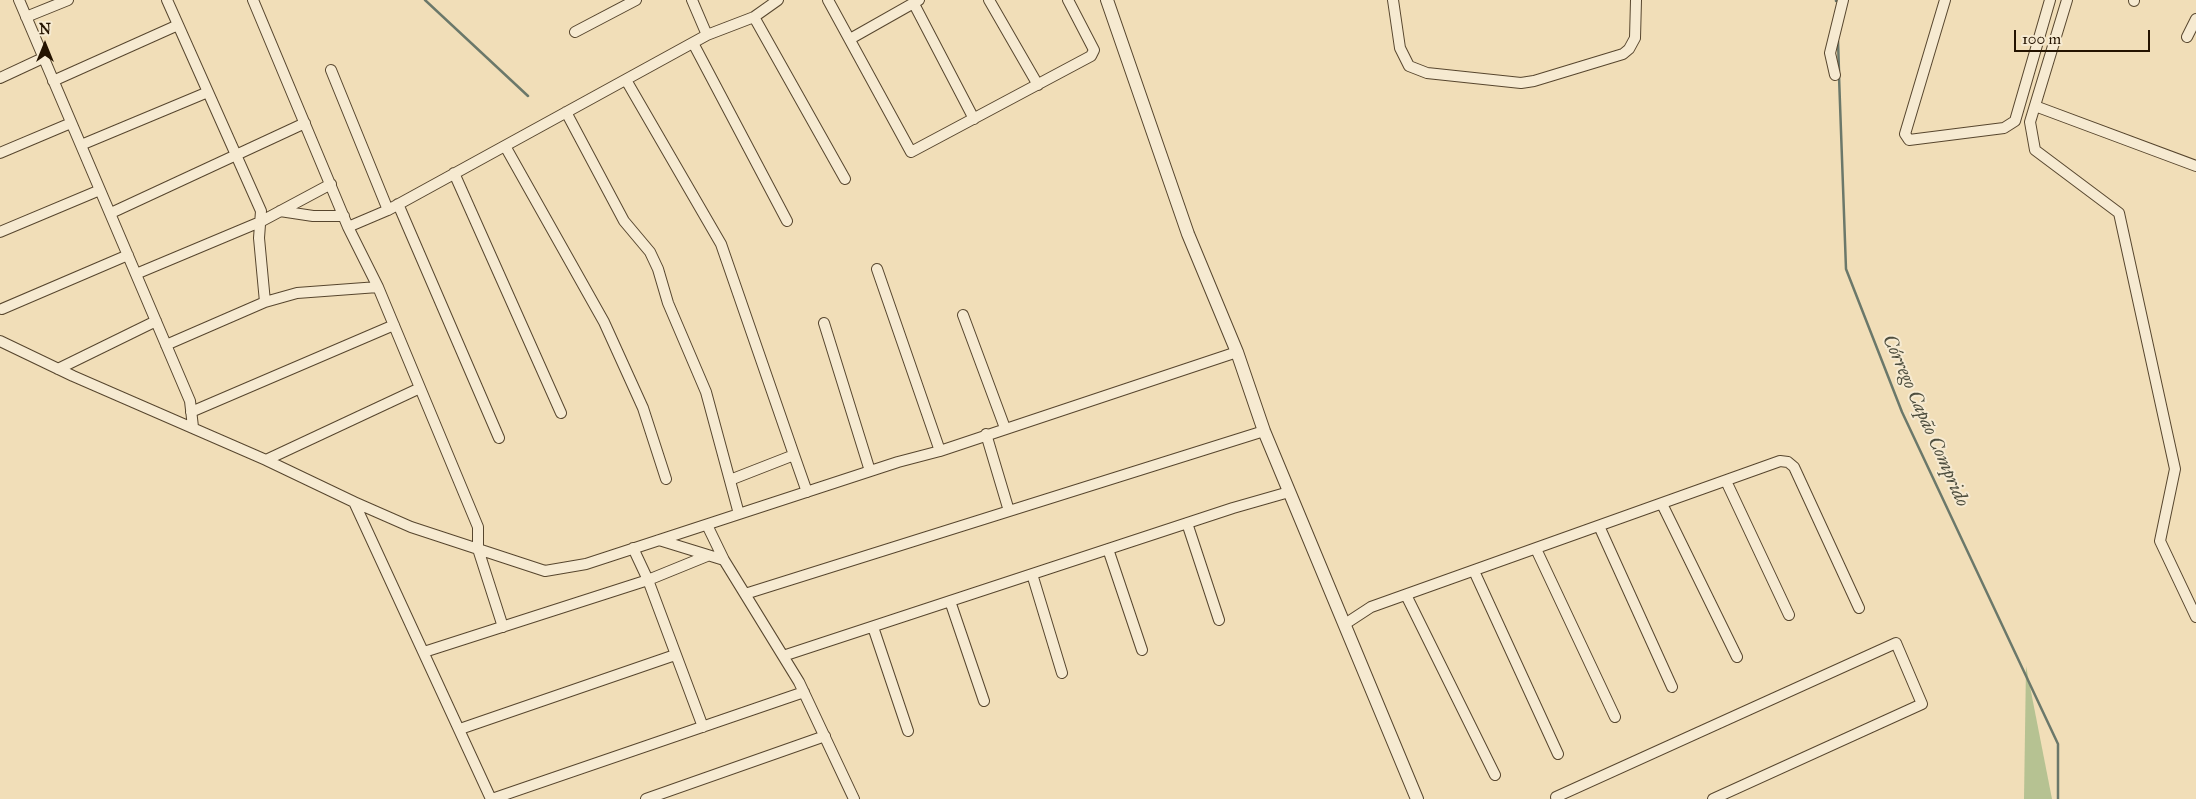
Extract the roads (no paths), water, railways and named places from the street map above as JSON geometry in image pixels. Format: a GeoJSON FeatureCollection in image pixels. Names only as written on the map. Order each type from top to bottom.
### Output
{"type":"FeatureCollection","features":[{"type":"Feature","properties":{"kind":"street"},"geometry":{"type":"LineString","coordinates":[[19,0],[190,401],[193,427]]}},
{"type":"Feature","properties":{"kind":"street"},"geometry":{"type":"LineString","coordinates":[[26,17],[68,0]]}},
{"type":"Feature","properties":{"kind":"street"},"geometry":{"type":"LineString","coordinates":[[167,0],[261,211],[259,238],[265,302]]}},
{"type":"Feature","properties":{"kind":"street"},"geometry":{"type":"LineString","coordinates":[[253,0],[348,227],[378,287],[478,527],[478,549],[502,627]]}},
{"type":"Feature","properties":{"kind":"street"},"geometry":{"type":"LineString","coordinates":[[575,32],[636,0]]}},
{"type":"Feature","properties":{"kind":"street"},"geometry":{"type":"LineString","coordinates":[[692,0],[707,36]]}},
{"type":"Feature","properties":{"kind":"street"},"geometry":{"type":"LineString","coordinates":[[348,227],[388,210],[707,36],[754,17],[778,0]]}},
{"type":"Feature","properties":{"kind":"street"},"geometry":{"type":"LineString","coordinates":[[828,0],[911,152],[1092,56],[1094,50],[1068,0]]}},
{"type":"Feature","properties":{"kind":"street"},"geometry":{"type":"LineString","coordinates":[[989,0],[1038,85]]}},
{"type":"Feature","properties":{"kind":"street"},"geometry":{"type":"LineString","coordinates":[[1107,0],[1188,234],[1237,352],[1264,431],[1417,799]]}},
{"type":"Feature","properties":{"kind":"street"},"geometry":{"type":"LineString","coordinates":[[1393,0],[1400,48],[1409,66],[1427,73],[1521,83],[1534,81],[1623,54],[1629,49],[1635,38],[1636,0]]}},
{"type":"Feature","properties":{"kind":"street"},"geometry":{"type":"LineString","coordinates":[[1835,75],[1830,53],[1842,0]]}},
{"type":"Feature","properties":{"kind":"street"},"geometry":{"type":"LineString","coordinates":[[1944,0],[1905,134],[1909,140],[2004,128],[2015,121],[2050,0]]}},
{"type":"Feature","properties":{"kind":"street"},"geometry":{"type":"LineString","coordinates":[[2067,0],[2030,122],[2035,150],[2118,213],[2176,469],[2160,541],[2196,617]]}},
{"type":"Feature","properties":{"kind":"street"},"geometry":{"type":"LineString","coordinates":[[850,39],[916,2],[974,119]]}},
{"type":"Feature","properties":{"kind":"street"},"geometry":{"type":"LineString","coordinates":[[754,17],[845,180]]}},
{"type":"Feature","properties":{"kind":"street"},"geometry":{"type":"LineString","coordinates":[[2186,37],[2196,19]]}},
{"type":"Feature","properties":{"kind":"street"},"geometry":{"type":"LineString","coordinates":[[53,81],[178,25]]}},
{"type":"Feature","properties":{"kind":"street"},"geometry":{"type":"LineString","coordinates":[[693,44],[787,221]]}},
{"type":"Feature","properties":{"kind":"street"},"geometry":{"type":"LineString","coordinates":[[0,78],[44,58]]}},
{"type":"Feature","properties":{"kind":"street"},"geometry":{"type":"LineString","coordinates":[[331,70],[388,210]]}},
{"type":"Feature","properties":{"kind":"street"},"geometry":{"type":"LineString","coordinates":[[626,80],[721,244],[807,492]]}},
{"type":"Feature","properties":{"kind":"street"},"geometry":{"type":"LineString","coordinates":[[81,145],[208,92]]}},
{"type":"Feature","properties":{"kind":"street"},"geometry":{"type":"LineString","coordinates":[[2035,106],[2196,166]]}},
{"type":"Feature","properties":{"kind":"street"},"geometry":{"type":"LineString","coordinates":[[566,112],[624,221],[650,252],[658,269],[668,303],[706,392],[739,514]]}},
{"type":"Feature","properties":{"kind":"street"},"geometry":{"type":"LineString","coordinates":[[0,153],[71,123]]}},
{"type":"Feature","properties":{"kind":"street"},"geometry":{"type":"LineString","coordinates":[[111,213],[305,123]]}},
{"type":"Feature","properties":{"kind":"street"},"geometry":{"type":"LineString","coordinates":[[505,146],[604,322],[643,408],[666,479]]}},
{"type":"Feature","properties":{"kind":"street"},"geometry":{"type":"LineString","coordinates":[[454,173],[561,413]]}},
{"type":"Feature","properties":{"kind":"street"},"geometry":{"type":"LineString","coordinates":[[136,274],[260,222],[331,184]]}},
{"type":"Feature","properties":{"kind":"street"},"geometry":{"type":"LineString","coordinates":[[0,232],[100,190]]}},
{"type":"Feature","properties":{"kind":"street"},"geometry":{"type":"LineString","coordinates":[[398,204],[499,438]]}},
{"type":"Feature","properties":{"kind":"street"},"geometry":{"type":"LineString","coordinates":[[280,211],[313,216],[344,216]]}},
{"type":"Feature","properties":{"kind":"street"},"geometry":{"type":"LineString","coordinates":[[2,309],[128,255]]}},
{"type":"Feature","properties":{"kind":"street"},"geometry":{"type":"LineString","coordinates":[[877,268],[940,451]]}},
{"type":"Feature","properties":{"kind":"street"},"geometry":{"type":"LineString","coordinates":[[166,345],[265,302],[297,293],[378,287]]}},
{"type":"Feature","properties":{"kind":"street"},"geometry":{"type":"LineString","coordinates":[[963,315],[1005,428]]}},
{"type":"Feature","properties":{"kind":"street"},"geometry":{"type":"LineString","coordinates":[[58,369],[156,321]]}},
{"type":"Feature","properties":{"kind":"street"},"geometry":{"type":"LineString","coordinates":[[824,323],[870,471]]}},
{"type":"Feature","properties":{"kind":"street"},"geometry":{"type":"LineString","coordinates":[[191,412],[394,325]]}},
{"type":"Feature","properties":{"kind":"street"},"geometry":{"type":"LineString","coordinates":[[0,341],[58,369],[193,427],[411,527],[546,571],[586,564],[870,471],[940,451],[986,434],[1237,352]]}},
{"type":"Feature","properties":{"kind":"street"},"geometry":{"type":"LineString","coordinates":[[266,460],[420,388]]}},
{"type":"Feature","properties":{"kind":"street"},"geometry":{"type":"LineString","coordinates":[[745,594],[1264,431]]}},
{"type":"Feature","properties":{"kind":"street"},"geometry":{"type":"LineString","coordinates":[[986,434],[1009,511]]}},
{"type":"Feature","properties":{"kind":"street"},"geometry":{"type":"LineString","coordinates":[[730,480],[794,456]]}},
{"type":"Feature","properties":{"kind":"street"},"geometry":{"type":"LineString","coordinates":[[1345,624],[1371,607],[1780,462],[1788,462],[1794,467],[1859,608]]}},
{"type":"Feature","properties":{"kind":"street"},"geometry":{"type":"LineString","coordinates":[[1726,481],[1790,615]]}},
{"type":"Feature","properties":{"kind":"street"},"geometry":{"type":"LineString","coordinates":[[783,656],[1187,523],[1289,492]]}},
{"type":"Feature","properties":{"kind":"street"},"geometry":{"type":"LineString","coordinates":[[354,502],[492,799],[804,692]]}},
{"type":"Feature","properties":{"kind":"street"},"geometry":{"type":"LineString","coordinates":[[1662,504],[1737,658]]}},
{"type":"Feature","properties":{"kind":"street"},"geometry":{"type":"LineString","coordinates":[[1187,523],[1219,620]]}},
{"type":"Feature","properties":{"kind":"street"},"geometry":{"type":"LineString","coordinates":[[707,525],[724,560],[804,692],[854,799]]}},
{"type":"Feature","properties":{"kind":"street"},"geometry":{"type":"LineString","coordinates":[[1599,526],[1672,687]]}},
{"type":"Feature","properties":{"kind":"street"},"geometry":{"type":"LineString","coordinates":[[659,540],[724,560]]}},
{"type":"Feature","properties":{"kind":"street"},"geometry":{"type":"LineString","coordinates":[[633,548],[648,580],[703,727]]}},
{"type":"Feature","properties":{"kind":"street"},"geometry":{"type":"LineString","coordinates":[[1108,549],[1142,650]]}},
{"type":"Feature","properties":{"kind":"street"},"geometry":{"type":"LineString","coordinates":[[1536,549],[1615,717]]}},
{"type":"Feature","properties":{"kind":"street"},"geometry":{"type":"LineString","coordinates":[[424,652],[648,580],[706,556]]}},
{"type":"Feature","properties":{"kind":"street"},"geometry":{"type":"LineString","coordinates":[[1474,571],[1558,754]]}},
{"type":"Feature","properties":{"kind":"street"},"geometry":{"type":"LineString","coordinates":[[1032,574],[1062,674]]}},
{"type":"Feature","properties":{"kind":"street"},"geometry":{"type":"LineString","coordinates":[[1406,595],[1495,775]]}},
{"type":"Feature","properties":{"kind":"street"},"geometry":{"type":"LineString","coordinates":[[950,601],[984,701]]}},
{"type":"Feature","properties":{"kind":"street"},"geometry":{"type":"LineString","coordinates":[[873,627],[908,731]]}},
{"type":"Feature","properties":{"kind":"street"},"geometry":{"type":"LineString","coordinates":[[1558,799],[1556,797],[1896,643],[1922,704],[1712,799]]}},
{"type":"Feature","properties":{"kind":"street"},"geometry":{"type":"LineString","coordinates":[[460,729],[675,655]]}},
{"type":"Feature","properties":{"kind":"street"},"geometry":{"type":"LineString","coordinates":[[646,799],[825,736]]}},
{"type":"Feature","properties":{"kind":"waterway"},"geometry":{"type":"LineString","coordinates":[[425,0],[528,96]]}},
{"type":"Feature","properties":{"kind":"waterway","name":"Córrego Capão Comprido"},"geometry":{"type":"LineString","coordinates":[[1838,41],[1839,71]]}},
{"type":"Feature","properties":{"kind":"waterway","name":"Córrego Capão Comprido"},"geometry":{"type":"LineString","coordinates":[[1839,76],[1846,269],[1902,412],[2058,744],[2058,799]]}}]}
